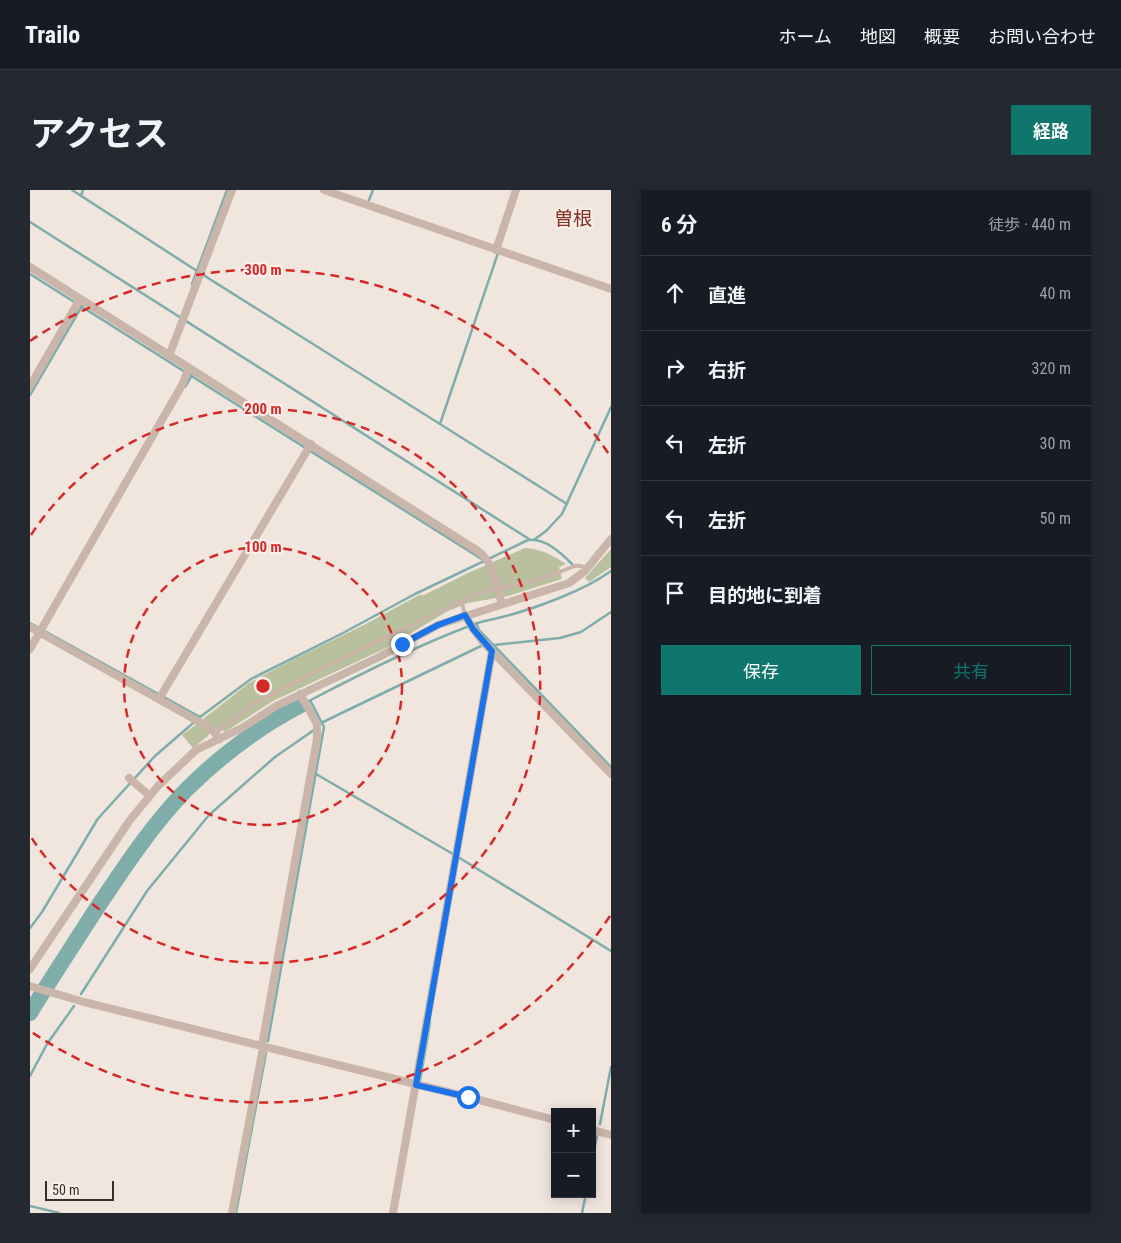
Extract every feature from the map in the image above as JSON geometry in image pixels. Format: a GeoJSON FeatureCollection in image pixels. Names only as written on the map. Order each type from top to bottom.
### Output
{"type":"FeatureCollection","features":[{"type":"Feature","properties":{"kind":"street"},"geometry":{"type":"LineString","coordinates":[[169,356],[232,190]]}},
{"type":"Feature","properties":{"kind":"street"},"geometry":{"type":"LineString","coordinates":[[324,190],[611,289]]}},
{"type":"Feature","properties":{"kind":"street"},"geometry":{"type":"LineString","coordinates":[[496,250],[516,190]]}},
{"type":"Feature","properties":{"kind":"street"},"geometry":{"type":"LineString","coordinates":[[30,267],[78,302],[169,356],[188,372],[488,560],[502,604]]}},
{"type":"Feature","properties":{"kind":"street"},"geometry":{"type":"LineString","coordinates":[[30,386],[78,302]]}},
{"type":"Feature","properties":{"kind":"street"},"geometry":{"type":"LineString","coordinates":[[30,649],[188,372]]}},
{"type":"Feature","properties":{"kind":"street"},"geometry":{"type":"LineString","coordinates":[[161,697],[309,447]]}},
{"type":"Feature","properties":{"kind":"street"},"geometry":{"type":"LineString","coordinates":[[30,969],[33,957],[119,835],[150,796],[196,750],[218,736],[230,735],[264,713],[303,700],[438,625],[467,618],[502,604],[569,583],[586,569],[611,539]]}},
{"type":"Feature","properties":{"kind":"street"},"geometry":{"type":"LineString","coordinates":[[467,618],[473,629],[492,651],[611,774]]}},
{"type":"Feature","properties":{"kind":"street"},"geometry":{"type":"LineString","coordinates":[[30,628],[40,630],[161,697],[208,727],[218,736]]}},
{"type":"Feature","properties":{"kind":"street"},"geometry":{"type":"LineString","coordinates":[[394,1213],[492,651]]}},
{"type":"Feature","properties":{"kind":"street"},"geometry":{"type":"LineString","coordinates":[[232,1213],[250,1121],[318,728],[303,700]]}},
{"type":"Feature","properties":{"kind":"street"},"geometry":{"type":"LineString","coordinates":[[131,780],[150,796]]}},
{"type":"Feature","properties":{"kind":"street"},"geometry":{"type":"LineString","coordinates":[[30,986],[262,1047],[551,1119]]}},
{"type":"Feature","properties":{"kind":"street"},"geometry":{"type":"LineString","coordinates":[[596,1131],[611,1135]]}},
{"type":"Feature","properties":{"kind":"lane"},"geometry":{"type":"LineString","coordinates":[[218,736],[253,704],[310,674],[477,593],[528,582],[578,565],[582,565],[586,569]]}},
{"type":"Feature","properties":{"kind":"lane"},"geometry":{"type":"LineString","coordinates":[[461,601],[467,618]]}},
{"type":"Feature","properties":{"kind":"green space"},"geometry":{"type":"Polygon","coordinates":[[[525,548],[547,553],[566,564],[559,567],[562,579],[508,596],[468,603],[448,611],[386,648],[273,701],[225,732],[220,728],[215,730],[203,719],[249,683],[294,659],[364,625],[421,594],[422,596],[525,548]]]}},
{"type":"Feature","properties":{"kind":"green space"},"geometry":{"type":"Polygon","coordinates":[[[611,549],[611,567],[589,582],[585,578],[611,549]]]}},
{"type":"Feature","properties":{"kind":"green space"},"geometry":{"type":"Polygon","coordinates":[[[197,724],[210,733],[193,748],[182,735],[197,724]]]}},
{"type":"Feature","properties":{"kind":"waterway"},"geometry":{"type":"LineString","coordinates":[[72,190],[567,504]]}},
{"type":"Feature","properties":{"kind":"waterway"},"geometry":{"type":"LineString","coordinates":[[81,196],[83,190]]}},
{"type":"Feature","properties":{"kind":"waterway"},"geometry":{"type":"LineString","coordinates":[[192,284],[227,190]]}},
{"type":"Feature","properties":{"kind":"waterway"},"geometry":{"type":"LineString","coordinates":[[369,200],[373,190]]}},
{"type":"Feature","properties":{"kind":"waterway"},"geometry":{"type":"LineString","coordinates":[[30,222],[529,539]]}},
{"type":"Feature","properties":{"kind":"waterway"},"geometry":{"type":"LineString","coordinates":[[440,424],[498,253]]}},
{"type":"Feature","properties":{"kind":"waterway"},"geometry":{"type":"LineString","coordinates":[[30,274],[483,560]]}},
{"type":"Feature","properties":{"kind":"waterway"},"geometry":{"type":"LineString","coordinates":[[30,395],[82,306]]}},
{"type":"Feature","properties":{"kind":"waterway"},"geometry":{"type":"LineString","coordinates":[[185,387],[192,375]]}},
{"type":"Feature","properties":{"kind":"waterway"},"geometry":{"type":"LineString","coordinates":[[535,539],[546,531],[562,514],[611,407]]}},
{"type":"Feature","properties":{"kind":"waterway"},"geometry":{"type":"LineString","coordinates":[[30,928],[42,912],[103,813],[155,756],[200,717],[251,679],[415,594],[528,540],[540,541],[546,544],[572,564]]}},
{"type":"Feature","properties":{"kind":"waterway"},"geometry":{"type":"LineString","coordinates":[[309,701],[369,670],[430,642],[477,623],[510,615],[549,602],[589,585],[611,571]]}},
{"type":"Feature","properties":{"kind":"waterway"},"geometry":{"type":"LineString","coordinates":[[494,645],[560,638],[581,632],[611,612]]}},
{"type":"Feature","properties":{"kind":"waterway"},"geometry":{"type":"LineString","coordinates":[[30,623],[200,717]]}},
{"type":"Feature","properties":{"kind":"waterway"},"geometry":{"type":"LineString","coordinates":[[476,623],[479,630],[611,767]]}},
{"type":"Feature","properties":{"kind":"waterway"},"geometry":{"type":"LineString","coordinates":[[323,722],[481,646]]}},
{"type":"Feature","properties":{"kind":"waterway"},"geometry":{"type":"LineString","coordinates":[[268,1041],[324,727],[310,700]]}},
{"type":"Feature","properties":{"kind":"waterway"},"geometry":{"type":"LineString","coordinates":[[30,1013],[125,866],[173,804],[199,777],[226,754],[270,723],[301,705]]}},
{"type":"Feature","properties":{"kind":"waterway"},"geometry":{"type":"LineString","coordinates":[[81,994],[147,891],[209,815],[275,757],[314,730]]}},
{"type":"Feature","properties":{"kind":"waterway"},"geometry":{"type":"LineString","coordinates":[[316,774],[458,857],[611,951]]}},
{"type":"Feature","properties":{"kind":"waterway"},"geometry":{"type":"LineString","coordinates":[[30,1076],[47,1044],[74,1006]]}},
{"type":"Feature","properties":{"kind":"waterway"},"geometry":{"type":"LineString","coordinates":[[420,1081],[430,1023]]}},
{"type":"Feature","properties":{"kind":"waterway"},"geometry":{"type":"LineString","coordinates":[[236,1213],[266,1053]]}},
{"type":"Feature","properties":{"kind":"waterway"},"geometry":{"type":"LineString","coordinates":[[600,1124],[611,1067]]}},
{"type":"Feature","properties":{"kind":"waterway"},"geometry":{"type":"LineString","coordinates":[[594,1153],[597,1136]]}},
{"type":"Feature","properties":{"kind":"waterway"},"geometry":{"type":"LineString","coordinates":[[582,1213],[585,1198]]}},
{"type":"Feature","properties":{"kind":"waterway"},"geometry":{"type":"LineString","coordinates":[[30,1206],[59,1213]]}},
{"type":"Feature","properties":{"kind":"district","name":"曽根"},"geometry":{"type":"Point","coordinates":[573,218]}},
{"type":"Feature","properties":{"kind":"route"},"geometry":{"type":"LineString","coordinates":[[402,644],[438,625],[465,615],[473,629],[492,651],[416,1085],[468,1097]]}}]}
